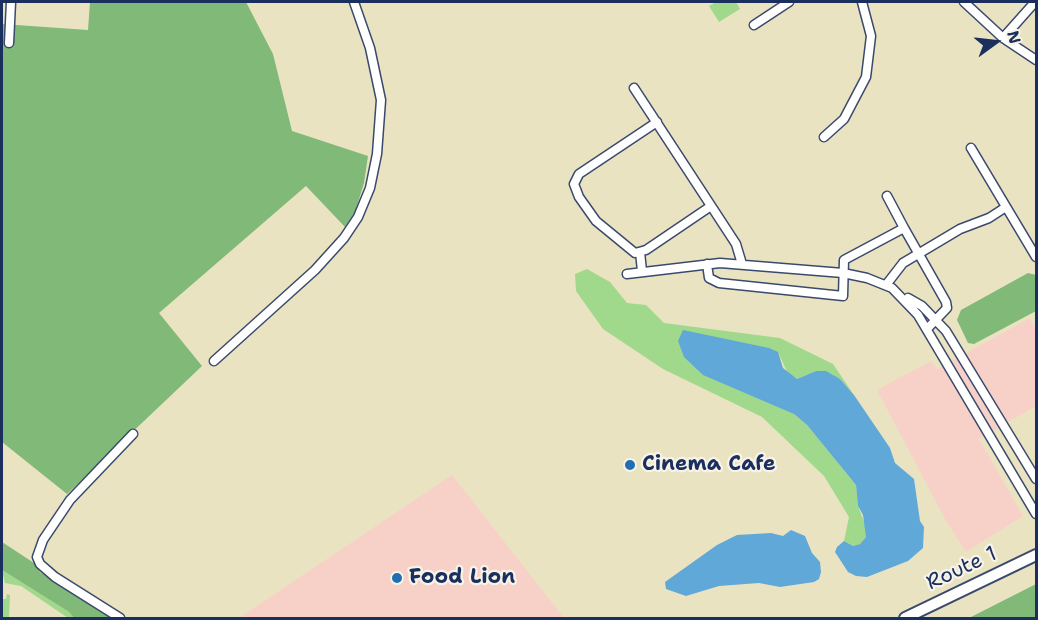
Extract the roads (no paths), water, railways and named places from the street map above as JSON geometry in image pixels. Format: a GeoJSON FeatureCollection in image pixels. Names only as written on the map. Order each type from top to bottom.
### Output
{"type":"FeatureCollection","features":[{"type":"Feature","properties":{"kind":"main road","name":"Route 1"},"geometry":{"type":"LineString","coordinates":[[905,618],[1036,555]]}},
{"type":"Feature","properties":{"kind":"street"},"geometry":{"type":"LineString","coordinates":[[9,43],[11,2]]}},
{"type":"Feature","properties":{"kind":"street"},"geometry":{"type":"LineString","coordinates":[[214,361],[315,270],[344,238],[358,217],[370,188],[377,154],[381,100],[370,48],[354,2]]}},
{"type":"Feature","properties":{"kind":"street"},"geometry":{"type":"LineString","coordinates":[[754,25],[789,2]]}},
{"type":"Feature","properties":{"kind":"street"},"geometry":{"type":"LineString","coordinates":[[824,137],[843,119],[866,77],[871,36],[862,2]]}},
{"type":"Feature","properties":{"kind":"street"},"geometry":{"type":"LineString","coordinates":[[964,2],[1003,38],[1036,60]]}},
{"type":"Feature","properties":{"kind":"street"},"geometry":{"type":"LineString","coordinates":[[1003,38],[1035,2]]}},
{"type":"Feature","properties":{"kind":"street"},"geometry":{"type":"LineString","coordinates":[[634,88],[736,244],[741,264]]}},
{"type":"Feature","properties":{"kind":"street"},"geometry":{"type":"LineString","coordinates":[[657,122],[579,174],[574,183],[575,190],[596,221],[631,250],[640,252],[711,206]]}},
{"type":"Feature","properties":{"kind":"street"},"geometry":{"type":"LineString","coordinates":[[971,148],[1036,257]]}},
{"type":"Feature","properties":{"kind":"street"},"geometry":{"type":"LineString","coordinates":[[888,196],[946,302],[946,308],[927,329]]}},
{"type":"Feature","properties":{"kind":"street"},"geometry":{"type":"LineString","coordinates":[[886,285],[898,267],[960,229],[989,218],[1006,207]]}},
{"type":"Feature","properties":{"kind":"street"},"geometry":{"type":"LineString","coordinates":[[707,264],[709,278],[719,283],[843,296],[844,260],[904,228]]}},
{"type":"Feature","properties":{"kind":"street"},"geometry":{"type":"LineString","coordinates":[[640,252],[642,272]]}},
{"type":"Feature","properties":{"kind":"street"},"geometry":{"type":"LineString","coordinates":[[627,274],[707,264],[741,264],[843,273],[886,285],[922,306],[936,319],[1036,479]]}},
{"type":"Feature","properties":{"kind":"street"},"geometry":{"type":"LineString","coordinates":[[902,296],[927,329],[1036,514]]}},
{"type":"Feature","properties":{"kind":"street"},"geometry":{"type":"LineString","coordinates":[[120,618],[55,577],[40,564],[37,557],[43,540],[70,500],[133,434]]}},
{"type":"Feature","properties":{"kind":"water"},"geometry":{"type":"Polygon","coordinates":[[[683,330],[769,348],[778,352],[783,368],[797,379],[816,371],[826,371],[840,379],[854,395],[890,448],[895,463],[914,479],[920,521],[924,527],[923,548],[908,561],[867,577],[856,576],[848,572],[835,552],[844,541],[853,546],[860,544],[866,537],[863,515],[858,506],[856,485],[807,425],[794,414],[703,375],[684,357],[678,341],[683,330]]]}},
{"type":"Feature","properties":{"kind":"water"},"geometry":{"type":"Polygon","coordinates":[[[791,530],[805,536],[812,553],[820,562],[819,579],[814,582],[780,587],[759,583],[719,586],[686,596],[666,589],[665,582],[717,545],[737,535],[771,533],[783,536],[791,530]]]}},
{"type":"Feature","properties":{"kind":"place","name":"Cinema Cafe"},"geometry":{"type":"Point","coordinates":[630,465]}},
{"type":"Feature","properties":{"kind":"place","name":"Food Lion"},"geometry":{"type":"Point","coordinates":[397,578]}}]}
